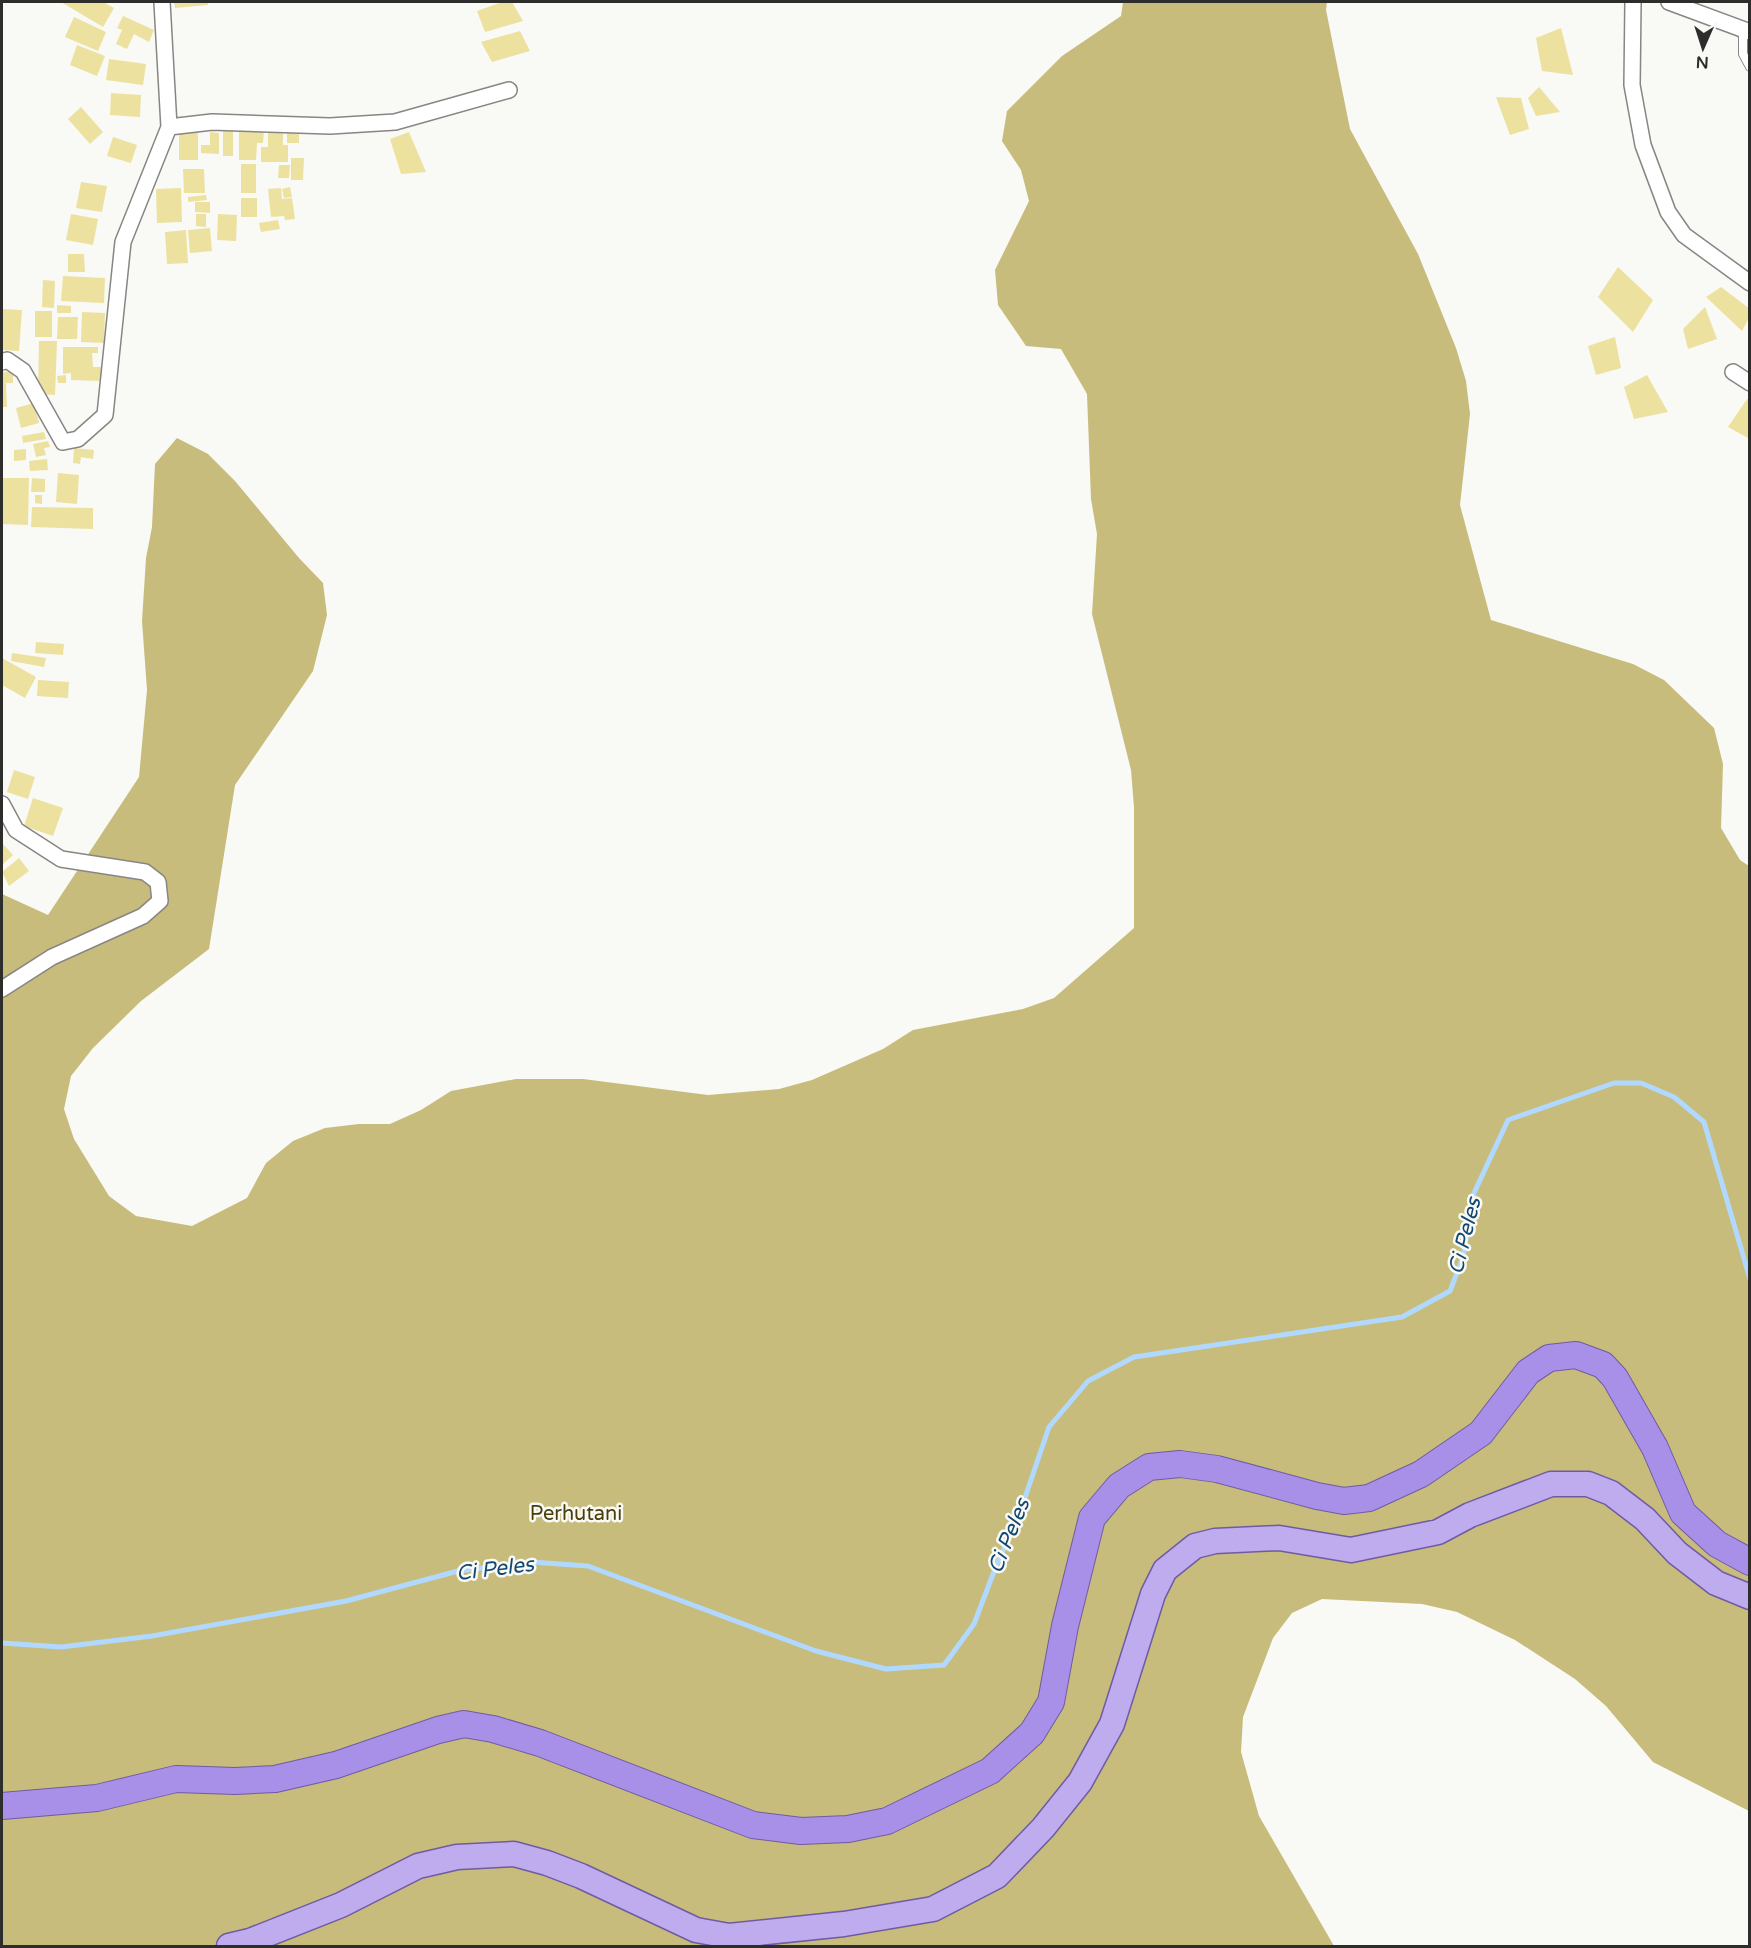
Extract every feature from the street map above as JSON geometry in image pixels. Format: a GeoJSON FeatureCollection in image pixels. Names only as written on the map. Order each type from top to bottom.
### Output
{"type":"FeatureCollection","features":[{"type":"Feature","properties":{"kind":"highway"},"geometry":{"type":"LineString","coordinates":[[2,1806],[97,1798],[176,1779],[235,1781],[275,1779],[336,1765],[438,1730],[464,1724],[493,1729],[540,1743],[753,1824],[801,1831],[848,1829],[887,1821],[990,1771],[1032,1733],[1051,1702],[1065,1626],[1092,1518],[1119,1486],[1149,1467],[1180,1464],[1217,1469],[1344,1501],[1369,1498],[1421,1474],[1481,1433],[1528,1372],[1549,1358],[1576,1355],[1603,1365],[1615,1378],[1655,1448],[1683,1513],[1717,1544],[1749,1562]]}},
{"type":"Feature","properties":{"kind":"main road"},"geometry":{"type":"LineString","coordinates":[[241,1945],[341,1905],[418,1866],[457,1857],[514,1854],[548,1863],[581,1876],[696,1930],[729,1936],[844,1924],[933,1909],[997,1876],[1043,1828],[1080,1782],[1112,1724],[1153,1594],[1165,1570],[1195,1546],[1215,1541],[1279,1538],[1351,1550],[1438,1532],[1470,1515],[1551,1485],[1588,1484],[1611,1493],[1636,1512],[1677,1553],[1716,1583],[1749,1597]]}},
{"type":"Feature","properties":{"kind":"street"},"geometry":{"type":"LineString","coordinates":[[2,362],[7,360],[23,371],[63,442],[78,439],[105,415],[123,242],[169,128],[162,2]]}},
{"type":"Feature","properties":{"kind":"street"},"geometry":{"type":"LineString","coordinates":[[1633,2],[1632,85],[1643,145],[1668,212],[1684,235],[1749,283]]}},
{"type":"Feature","properties":{"kind":"street"},"geometry":{"type":"LineString","coordinates":[[1669,2],[1746,31]]}},
{"type":"Feature","properties":{"kind":"street"},"geometry":{"type":"LineString","coordinates":[[169,128],[212,122],[330,126],[395,122],[509,90]]}},
{"type":"Feature","properties":{"kind":"street"},"geometry":{"type":"LineString","coordinates":[[1732,372],[1749,383]]}},
{"type":"Feature","properties":{"kind":"street"},"geometry":{"type":"LineString","coordinates":[[2,804],[16,830],[61,859],[145,872],[158,882],[160,901],[143,916],[52,957],[2,989]]}},
{"type":"Feature","properties":{"kind":"lane"},"geometry":{"type":"LineString","coordinates":[[1746,31],[1743,54],[1749,67]]}},
{"type":"Feature","properties":{"kind":"green space","name":"Perhutani"},"geometry":{"type":"Polygon","coordinates":[[[1123,2],[1327,2],[1326,10],[1350,129],[1418,254],[1456,348],[1466,381],[1470,414],[1460,505],[1491,620],[1633,664],[1664,680],[1714,728],[1723,764],[1721,828],[1740,860],[1749,866],[1749,1811],[1653,1762],[1606,1706],[1575,1679],[1515,1640],[1457,1612],[1422,1604],[1322,1599],[1292,1613],[1273,1638],[1243,1717],[1241,1752],[1259,1816],[1334,1946],[2,1946],[2,894],[48,915],[139,777],[147,690],[142,621],[146,558],[152,527],[155,464],[177,438],[208,454],[235,481],[299,558],[323,583],[327,615],[313,671],[235,785],[209,949],[141,1001],[93,1048],[71,1076],[64,1109],[74,1139],[109,1196],[136,1216],[192,1226],[247,1198],[266,1163],[293,1141],[325,1128],[359,1124],[390,1124],[421,1110],[451,1091],[516,1079],[583,1079],[708,1095],[779,1089],[812,1080],[883,1049],[913,1030],[1023,1009],[1054,998],[1134,928],[1134,807],[1131,770],[1092,614],[1097,534],[1091,499],[1087,394],[1061,349],[1026,346],[998,305],[995,270],[1029,201],[1021,170],[1002,141],[1007,111],[1062,56],[1121,16],[1123,2]]]}},
{"type":"Feature","properties":{"kind":"building"},"geometry":{"type":"Polygon","coordinates":[[[61,2],[103,2],[114,8],[103,27],[61,2]]]}},
{"type":"Feature","properties":{"kind":"building"},"geometry":{"type":"Polygon","coordinates":[[[174,2],[208,2],[208,5],[175,8],[174,2]]]}},
{"type":"Feature","properties":{"kind":"building"},"geometry":{"type":"Polygon","coordinates":[[[502,2],[512,2],[523,21],[485,32],[477,11],[502,2]]]}},
{"type":"Feature","properties":{"kind":"building"},"geometry":{"type":"Polygon","coordinates":[[[123,16],[154,30],[149,42],[134,34],[127,49],[116,44],[122,30],[117,28],[123,16]]]}},
{"type":"Feature","properties":{"kind":"building"},"geometry":{"type":"Polygon","coordinates":[[[74,17],[106,32],[98,51],[65,37],[74,17]]]}},
{"type":"Feature","properties":{"kind":"building"},"geometry":{"type":"Polygon","coordinates":[[[1561,28],[1573,75],[1542,71],[1536,38],[1561,28]]]}},
{"type":"Feature","properties":{"kind":"building"},"geometry":{"type":"Polygon","coordinates":[[[520,31],[530,51],[492,62],[481,42],[520,31]]]}},
{"type":"Feature","properties":{"kind":"building"},"geometry":{"type":"Polygon","coordinates":[[[77,45],[105,56],[97,76],[70,65],[77,45]]]}},
{"type":"Feature","properties":{"kind":"building"},"geometry":{"type":"Polygon","coordinates":[[[109,59],[146,64],[143,85],[106,80],[109,59]]]}},
{"type":"Feature","properties":{"kind":"building"},"geometry":{"type":"Polygon","coordinates":[[[1539,87],[1560,112],[1536,116],[1528,98],[1539,87]]]}},
{"type":"Feature","properties":{"kind":"building"},"geometry":{"type":"Polygon","coordinates":[[[111,93],[141,95],[140,117],[110,115],[111,93]]]}},
{"type":"Feature","properties":{"kind":"building"},"geometry":{"type":"Polygon","coordinates":[[[1496,97],[1521,98],[1529,129],[1510,135],[1496,97]]]}},
{"type":"Feature","properties":{"kind":"building"},"geometry":{"type":"Polygon","coordinates":[[[81,107],[103,132],[90,144],[68,119],[81,107]]]}},
{"type":"Feature","properties":{"kind":"building"},"geometry":{"type":"Polygon","coordinates":[[[233,128],[233,156],[223,156],[223,129],[233,128]]]}},
{"type":"Feature","properties":{"kind":"building"},"geometry":{"type":"Polygon","coordinates":[[[239,129],[264,130],[263,143],[257,143],[256,160],[239,160],[239,129]]]}},
{"type":"Feature","properties":{"kind":"building"},"geometry":{"type":"Polygon","coordinates":[[[287,129],[299,129],[299,143],[287,143],[287,129]]]}},
{"type":"Feature","properties":{"kind":"building"},"geometry":{"type":"Polygon","coordinates":[[[179,131],[198,131],[198,160],[179,160],[179,131]]]}},
{"type":"Feature","properties":{"kind":"building"},"geometry":{"type":"Polygon","coordinates":[[[210,132],[219,133],[219,154],[201,153],[201,145],[210,145],[210,132]]]}},
{"type":"Feature","properties":{"kind":"building"},"geometry":{"type":"Polygon","coordinates":[[[268,132],[283,132],[283,145],[288,145],[288,162],[261,162],[261,147],[268,147],[268,132]]]}},
{"type":"Feature","properties":{"kind":"building"},"geometry":{"type":"Polygon","coordinates":[[[409,132],[426,172],[401,174],[390,139],[409,132]]]}},
{"type":"Feature","properties":{"kind":"building"},"geometry":{"type":"Polygon","coordinates":[[[113,137],[137,145],[131,163],[107,156],[113,137]]]}},
{"type":"Feature","properties":{"kind":"building"},"geometry":{"type":"Polygon","coordinates":[[[291,158],[304,158],[303,180],[291,180],[291,158]]]}},
{"type":"Feature","properties":{"kind":"building"},"geometry":{"type":"Polygon","coordinates":[[[241,164],[256,164],[256,193],[241,193],[241,164]]]}},
{"type":"Feature","properties":{"kind":"building"},"geometry":{"type":"Polygon","coordinates":[[[279,165],[290,165],[289,178],[278,178],[279,165]]]}},
{"type":"Feature","properties":{"kind":"building"},"geometry":{"type":"Polygon","coordinates":[[[183,169],[204,169],[205,193],[184,193],[183,169]]]}},
{"type":"Feature","properties":{"kind":"building"},"geometry":{"type":"Polygon","coordinates":[[[81,182],[107,186],[102,212],[76,208],[81,182]]]}},
{"type":"Feature","properties":{"kind":"building"},"geometry":{"type":"Polygon","coordinates":[[[290,187],[292,197],[284,198],[282,189],[290,187]]]}},
{"type":"Feature","properties":{"kind":"building"},"geometry":{"type":"Polygon","coordinates":[[[181,188],[182,222],[157,223],[156,189],[181,188]]]}},
{"type":"Feature","properties":{"kind":"building"},"geometry":{"type":"Polygon","coordinates":[[[281,188],[282,199],[292,198],[295,219],[285,220],[284,216],[271,217],[268,189],[281,188]]]}},
{"type":"Feature","properties":{"kind":"building"},"geometry":{"type":"Polygon","coordinates":[[[206,195],[207,200],[188,202],[188,197],[206,195]]]}},
{"type":"Feature","properties":{"kind":"building"},"geometry":{"type":"Polygon","coordinates":[[[241,198],[257,198],[257,217],[241,217],[241,198]]]}},
{"type":"Feature","properties":{"kind":"building"},"geometry":{"type":"Polygon","coordinates":[[[195,202],[210,202],[210,213],[195,212],[195,202]]]}},
{"type":"Feature","properties":{"kind":"building"},"geometry":{"type":"Polygon","coordinates":[[[71,214],[98,219],[93,245],[66,240],[71,214]]]}},
{"type":"Feature","properties":{"kind":"building"},"geometry":{"type":"Polygon","coordinates":[[[196,214],[206,214],[206,227],[196,226],[196,214]]]}},
{"type":"Feature","properties":{"kind":"building"},"geometry":{"type":"Polygon","coordinates":[[[218,214],[237,215],[236,241],[217,240],[218,214]]]}},
{"type":"Feature","properties":{"kind":"building"},"geometry":{"type":"Polygon","coordinates":[[[278,220],[280,229],[261,232],[259,223],[278,220]]]}},
{"type":"Feature","properties":{"kind":"building"},"geometry":{"type":"Polygon","coordinates":[[[210,228],[212,251],[190,253],[188,230],[210,228]]]}},
{"type":"Feature","properties":{"kind":"building"},"geometry":{"type":"Polygon","coordinates":[[[186,230],[188,263],[167,264],[165,232],[186,230]]]}},
{"type":"Feature","properties":{"kind":"building"},"geometry":{"type":"Polygon","coordinates":[[[68,254],[84,254],[85,272],[68,272],[68,254]]]}},
{"type":"Feature","properties":{"kind":"building"},"geometry":{"type":"Polygon","coordinates":[[[1618,267],[1653,300],[1633,332],[1598,297],[1618,267]]]}},
{"type":"Feature","properties":{"kind":"building"},"geometry":{"type":"Polygon","coordinates":[[[63,276],[105,278],[104,303],[61,301],[63,276]]]}},
{"type":"Feature","properties":{"kind":"building"},"geometry":{"type":"Polygon","coordinates":[[[43,280],[55,281],[54,308],[42,307],[43,280]]]}},
{"type":"Feature","properties":{"kind":"building"},"geometry":{"type":"Polygon","coordinates":[[[1721,287],[1750,309],[1750,316],[1742,331],[1706,297],[1721,287]]]}},
{"type":"Feature","properties":{"kind":"building"},"geometry":{"type":"Polygon","coordinates":[[[57,305],[71,306],[71,313],[57,313],[57,305]]]}},
{"type":"Feature","properties":{"kind":"building"},"geometry":{"type":"Polygon","coordinates":[[[1705,307],[1717,339],[1688,349],[1683,329],[1705,307]]]}},
{"type":"Feature","properties":{"kind":"building"},"geometry":{"type":"Polygon","coordinates":[[[2,309],[22,310],[19,351],[2,350],[2,309]]]}},
{"type":"Feature","properties":{"kind":"building"},"geometry":{"type":"Polygon","coordinates":[[[35,311],[52,311],[52,337],[35,337],[35,311]]]}},
{"type":"Feature","properties":{"kind":"building"},"geometry":{"type":"Polygon","coordinates":[[[82,312],[105,313],[104,343],[81,342],[82,312]]]}},
{"type":"Feature","properties":{"kind":"building"},"geometry":{"type":"Polygon","coordinates":[[[58,317],[78,317],[77,339],[57,339],[58,317]]]}},
{"type":"Feature","properties":{"kind":"building"},"geometry":{"type":"Polygon","coordinates":[[[1615,337],[1621,368],[1596,375],[1588,346],[1615,337]]]}},
{"type":"Feature","properties":{"kind":"building"},"geometry":{"type":"Polygon","coordinates":[[[39,341],[57,341],[55,395],[38,394],[39,341]]]}},
{"type":"Feature","properties":{"kind":"building"},"geometry":{"type":"Polygon","coordinates":[[[63,347],[98,347],[98,353],[92,353],[93,367],[101,367],[101,381],[71,380],[71,373],[63,374],[63,347]]]}},
{"type":"Feature","properties":{"kind":"building"},"geometry":{"type":"Polygon","coordinates":[[[2,372],[13,372],[13,383],[6,383],[7,407],[2,407],[2,372]]]}},
{"type":"Feature","properties":{"kind":"building"},"geometry":{"type":"Polygon","coordinates":[[[66,375],[66,383],[58,383],[57,376],[66,375]]]}},
{"type":"Feature","properties":{"kind":"building"},"geometry":{"type":"Polygon","coordinates":[[[1647,375],[1668,412],[1634,419],[1624,387],[1647,375]]]}},
{"type":"Feature","properties":{"kind":"building"},"geometry":{"type":"Polygon","coordinates":[[[1747,399],[1750,400],[1750,439],[1728,427],[1747,399]]]}},
{"type":"Feature","properties":{"kind":"building"},"geometry":{"type":"Polygon","coordinates":[[[34,403],[39,423],[21,428],[16,408],[34,403]]]}},
{"type":"Feature","properties":{"kind":"building"},"geometry":{"type":"Polygon","coordinates":[[[44,432],[46,439],[23,443],[22,436],[44,432]]]}},
{"type":"Feature","properties":{"kind":"building"},"geometry":{"type":"Polygon","coordinates":[[[48,441],[50,447],[44,448],[46,455],[36,457],[33,444],[48,441]]]}},
{"type":"Feature","properties":{"kind":"building"},"geometry":{"type":"Polygon","coordinates":[[[74,448],[94,450],[93,459],[81,457],[80,464],[73,463],[74,448]]]}},
{"type":"Feature","properties":{"kind":"building"},"geometry":{"type":"Polygon","coordinates":[[[26,449],[26,460],[14,461],[14,450],[26,449]]]}},
{"type":"Feature","properties":{"kind":"building"},"geometry":{"type":"Polygon","coordinates":[[[47,459],[48,470],[30,471],[29,461],[47,459]]]}},
{"type":"Feature","properties":{"kind":"building"},"geometry":{"type":"Polygon","coordinates":[[[58,473],[79,475],[77,504],[56,502],[58,473]]]}},
{"type":"Feature","properties":{"kind":"building"},"geometry":{"type":"Polygon","coordinates":[[[2,478],[29,478],[28,525],[2,524],[2,478]]]}},
{"type":"Feature","properties":{"kind":"building"},"geometry":{"type":"Polygon","coordinates":[[[32,478],[45,479],[45,492],[31,492],[32,478]]]}},
{"type":"Feature","properties":{"kind":"building"},"geometry":{"type":"Polygon","coordinates":[[[35,495],[42,495],[42,504],[35,503],[35,495]]]}},
{"type":"Feature","properties":{"kind":"building"},"geometry":{"type":"Polygon","coordinates":[[[32,507],[93,508],[93,529],[31,527],[32,507]]]}},
{"type":"Feature","properties":{"kind":"building"},"geometry":{"type":"Polygon","coordinates":[[[36,642],[64,644],[63,655],[35,653],[36,642]]]}},
{"type":"Feature","properties":{"kind":"building"},"geometry":{"type":"Polygon","coordinates":[[[12,653],[46,658],[44,667],[11,661],[12,653]]]}},
{"type":"Feature","properties":{"kind":"building"},"geometry":{"type":"Polygon","coordinates":[[[2,658],[36,677],[25,698],[2,685],[2,658]]]}},
{"type":"Feature","properties":{"kind":"building"},"geometry":{"type":"Polygon","coordinates":[[[38,680],[69,682],[68,698],[37,696],[38,680]]]}},
{"type":"Feature","properties":{"kind":"building"},"geometry":{"type":"Polygon","coordinates":[[[14,770],[35,777],[28,799],[7,792],[14,770]]]}},
{"type":"Feature","properties":{"kind":"building"},"geometry":{"type":"Polygon","coordinates":[[[33,798],[63,808],[53,836],[24,826],[33,798]]]}},
{"type":"Feature","properties":{"kind":"building"},"geometry":{"type":"Polygon","coordinates":[[[2,843],[13,855],[2,865],[2,843]]]}},
{"type":"Feature","properties":{"kind":"building"},"geometry":{"type":"Polygon","coordinates":[[[19,858],[29,871],[9,886],[2,872],[19,858]]]}},
{"type":"Feature","properties":{"kind":"waterway","name":"Ci Peles"},"geometry":{"type":"LineString","coordinates":[[2,1643],[61,1647],[152,1636],[346,1601],[458,1571],[531,1562],[588,1566],[816,1651],[886,1669],[944,1665],[974,1624],[998,1561],[1016,1524],[1049,1427],[1088,1381],[1134,1357],[1402,1317],[1450,1291],[1463,1257],[1474,1193],[1508,1120],[1614,1083],[1641,1083],[1674,1097],[1704,1122],[1750,1279]]}}]}
